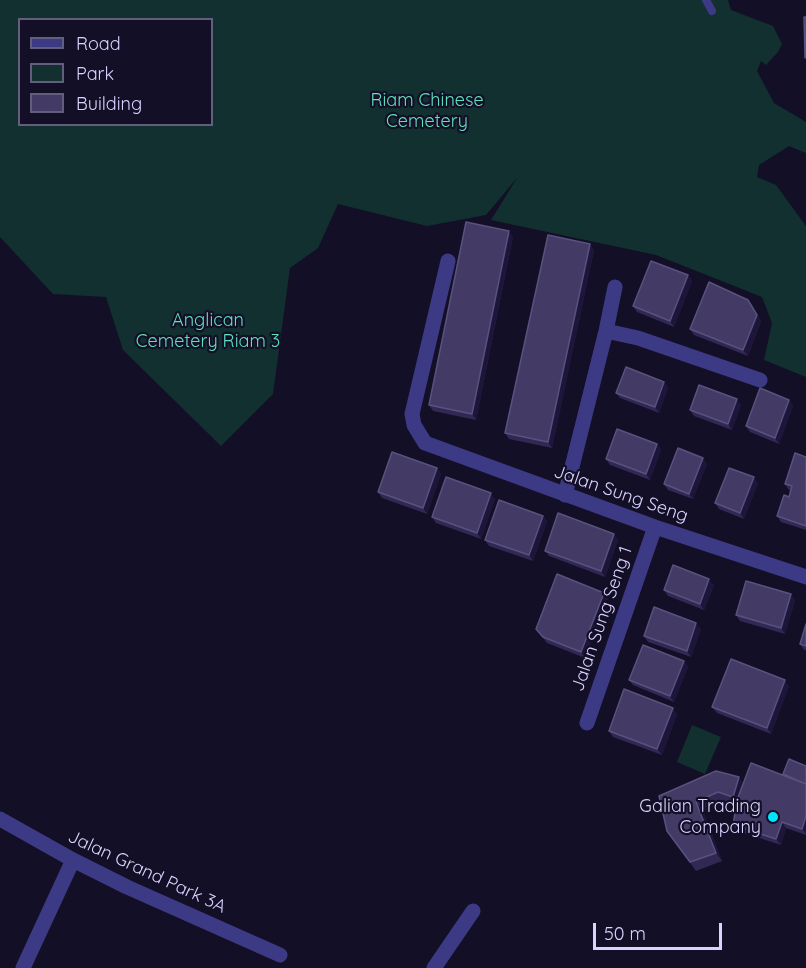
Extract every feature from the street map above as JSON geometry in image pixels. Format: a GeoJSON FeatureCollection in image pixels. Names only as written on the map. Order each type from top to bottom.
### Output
{"type":"FeatureCollection","features":[{"type":"Feature","properties":{"kind":"street","name":"Jalan Sung Seng"},"geometry":{"type":"LineString","coordinates":[[448,261],[412,414],[414,425],[424,443],[655,527],[806,577]]}},
{"type":"Feature","properties":{"kind":"street"},"geometry":{"type":"LineString","coordinates":[[565,495],[615,287]]}},
{"type":"Feature","properties":{"kind":"street"},"geometry":{"type":"LineString","coordinates":[[606,331],[638,338],[760,380]]}},
{"type":"Feature","properties":{"kind":"street","name":"Jalan Sung Seng 1"},"geometry":{"type":"LineString","coordinates":[[587,723],[655,527]]}},
{"type":"Feature","properties":{"kind":"street","name":"Jalan Grand Park 3A"},"geometry":{"type":"LineString","coordinates":[[0,819],[127,887],[280,955]]}},
{"type":"Feature","properties":{"kind":"street"},"geometry":{"type":"LineString","coordinates":[[22,968],[73,860]]}},
{"type":"Feature","properties":{"kind":"street"},"geometry":{"type":"LineString","coordinates":[[435,968],[473,911]]}},
{"type":"Feature","properties":{"kind":"lane"},"geometry":{"type":"LineString","coordinates":[[706,0],[712,11]]}},
{"type":"Feature","properties":{"kind":"green space"},"geometry":{"type":"Polygon","coordinates":[[[0,0],[728,0],[731,10],[773,26],[782,44],[766,65],[761,61],[757,71],[774,103],[806,122],[806,153],[789,146],[759,165],[757,177],[776,185],[806,226],[806,377],[764,360],[772,323],[762,297],[656,255],[491,220],[517,178],[486,215],[427,226],[338,204],[318,248],[290,268],[273,394],[221,446],[123,350],[106,297],[53,294],[0,237],[0,0]]]}},
{"type":"Feature","properties":{"kind":"green space"},"geometry":{"type":"Polygon","coordinates":[[[692,725],[721,737],[705,774],[677,762],[692,725]]]}},
{"type":"Feature","properties":{"kind":"building"},"geometry":{"type":"Polygon","coordinates":[[[804,17],[806,17],[805,58],[804,17]]]}},
{"type":"Feature","properties":{"kind":"building"},"geometry":{"type":"Polygon","coordinates":[[[466,222],[509,231],[472,414],[429,405],[466,222]]]}},
{"type":"Feature","properties":{"kind":"building"},"geometry":{"type":"Polygon","coordinates":[[[548,235],[590,244],[548,442],[505,433],[548,235]]]}},
{"type":"Feature","properties":{"kind":"building"},"geometry":{"type":"Polygon","coordinates":[[[651,261],[688,275],[670,321],[633,306],[651,261]]]}},
{"type":"Feature","properties":{"kind":"building"},"geometry":{"type":"Polygon","coordinates":[[[709,282],[748,300],[757,315],[743,350],[690,329],[709,282]]]}},
{"type":"Feature","properties":{"kind":"building"},"geometry":{"type":"Polygon","coordinates":[[[626,367],[664,382],[655,407],[616,393],[626,367]]]}},
{"type":"Feature","properties":{"kind":"building"},"geometry":{"type":"Polygon","coordinates":[[[699,385],[737,399],[728,424],[690,410],[699,385]]]}},
{"type":"Feature","properties":{"kind":"building"},"geometry":{"type":"Polygon","coordinates":[[[760,388],[789,400],[775,438],[746,426],[760,388]]]}},
{"type":"Feature","properties":{"kind":"building"},"geometry":{"type":"Polygon","coordinates":[[[617,429],[657,444],[646,474],[606,459],[617,429]]]}},
{"type":"Feature","properties":{"kind":"building"},"geometry":{"type":"Polygon","coordinates":[[[678,448],[703,458],[689,494],[664,484],[678,448]]]}},
{"type":"Feature","properties":{"kind":"building"},"geometry":{"type":"Polygon","coordinates":[[[392,452],[437,468],[423,508],[378,492],[392,452]]]}},
{"type":"Feature","properties":{"kind":"building"},"geometry":{"type":"Polygon","coordinates":[[[795,453],[806,457],[806,526],[777,516],[784,495],[789,497],[792,486],[785,484],[795,453]]]}},
{"type":"Feature","properties":{"kind":"building"},"geometry":{"type":"Polygon","coordinates":[[[729,468],[754,477],[740,513],[715,503],[729,468]]]}},
{"type":"Feature","properties":{"kind":"building"},"geometry":{"type":"Polygon","coordinates":[[[446,477],[491,493],[477,533],[432,517],[446,477]]]}},
{"type":"Feature","properties":{"kind":"building"},"geometry":{"type":"Polygon","coordinates":[[[499,500],[543,516],[529,555],[485,540],[499,500]]]}},
{"type":"Feature","properties":{"kind":"building"},"geometry":{"type":"Polygon","coordinates":[[[558,513],[614,534],[601,571],[545,551],[558,513]]]}},
{"type":"Feature","properties":{"kind":"building"},"geometry":{"type":"Polygon","coordinates":[[[673,565],[709,579],[700,604],[664,590],[673,565]]]}},
{"type":"Feature","properties":{"kind":"building"},"geometry":{"type":"Polygon","coordinates":[[[557,574],[604,593],[581,652],[543,637],[536,629],[557,574]]]}},
{"type":"Feature","properties":{"kind":"building"},"geometry":{"type":"Polygon","coordinates":[[[746,581],[791,594],[781,628],[736,615],[746,581]]]}},
{"type":"Feature","properties":{"kind":"building"},"geometry":{"type":"Polygon","coordinates":[[[654,607],[696,623],[687,651],[644,636],[654,607]]]}},
{"type":"Feature","properties":{"kind":"building"},"geometry":{"type":"Polygon","coordinates":[[[806,624],[806,646],[800,644],[806,624]]]}},
{"type":"Feature","properties":{"kind":"building"},"geometry":{"type":"Polygon","coordinates":[[[643,645],[684,661],[670,696],[629,680],[643,645]]]}},
{"type":"Feature","properties":{"kind":"building"},"geometry":{"type":"Polygon","coordinates":[[[731,659],[785,680],[767,728],[712,707],[731,659]]]}},
{"type":"Feature","properties":{"kind":"building"},"geometry":{"type":"Polygon","coordinates":[[[624,689],[673,708],[657,749],[609,731],[624,689]]]}},
{"type":"Feature","properties":{"kind":"building"},"geometry":{"type":"Polygon","coordinates":[[[789,759],[806,766],[806,784],[783,774],[789,759]]]}},
{"type":"Feature","properties":{"kind":"building","name":"Galian Trading Company"},"geometry":{"type":"Polygon","coordinates":[[[751,763],[806,784],[806,816],[802,829],[782,822],[776,839],[733,825],[737,800],[751,763]]]}},
{"type":"Feature","properties":{"kind":"building"},"geometry":{"type":"Polygon","coordinates":[[[716,771],[739,777],[733,797],[718,792],[696,802],[716,853],[690,862],[667,831],[659,796],[716,771]]]}},
{"type":"Feature","properties":{"kind":"place","name":"Galian Trading Company"},"geometry":{"type":"Point","coordinates":[773,817]}},
{"type":"Feature","properties":{"kind":"park label","name":"Riam Chinese Cemetery"},"geometry":{"type":"Point","coordinates":[427,111]}},
{"type":"Feature","properties":{"kind":"park label","name":"Anglican Cemetery Riam 3"},"geometry":{"type":"Point","coordinates":[208,331]}}]}
